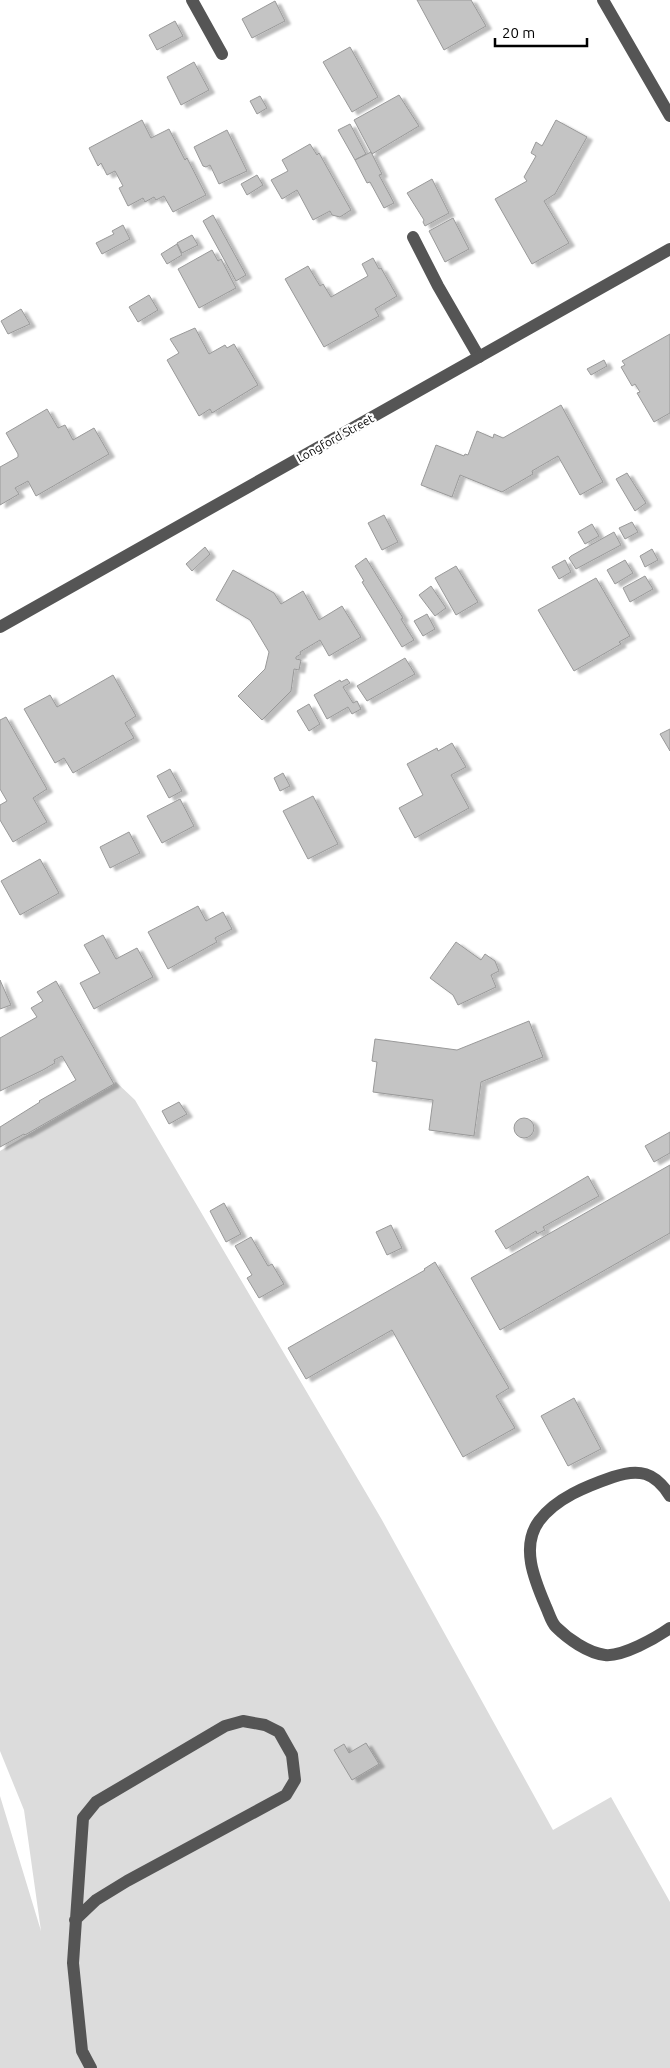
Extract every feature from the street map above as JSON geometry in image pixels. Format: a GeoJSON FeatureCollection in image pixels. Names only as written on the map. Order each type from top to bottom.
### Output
{"type":"FeatureCollection","features":[{"type":"Feature","properties":{"kind":"street"},"geometry":{"type":"LineString","coordinates":[[192,0],[222,54]]}},
{"type":"Feature","properties":{"kind":"street"},"geometry":{"type":"LineString","coordinates":[[603,0],[670,116]]}},
{"type":"Feature","properties":{"kind":"street"},"geometry":{"type":"LineString","coordinates":[[413,236],[438,286],[479,357]]}},
{"type":"Feature","properties":{"kind":"street","name":"Longford Street"},"geometry":{"type":"LineString","coordinates":[[0,627],[670,249]]}},
{"type":"Feature","properties":{"kind":"street"},"geometry":{"type":"LineString","coordinates":[[670,1496],[662,1483],[643,1472],[623,1474],[565,1498],[539,1520],[530,1536],[531,1568],[555,1626],[582,1647],[606,1656],[637,1648],[670,1628]]}},
{"type":"Feature","properties":{"kind":"street"},"geometry":{"type":"LineString","coordinates":[[75,1920],[96,1900],[126,1881],[286,1795],[295,1780],[292,1755],[279,1732],[265,1725],[243,1721],[225,1726],[96,1802],[83,1818],[75,1920],[72,1963],[82,2051],[91,2068]]}},
{"type":"Feature","properties":{"kind":"shaded area"},"geometry":{"type":"Polygon","coordinates":[[[116,1082],[135,1100],[382,1520],[553,1830],[611,1797],[670,1902],[670,2068],[0,2068],[0,1796],[41,1931],[24,1810],[0,1751],[0,1151],[116,1082]]]}},
{"type":"Feature","properties":{"kind":"building"},"geometry":{"type":"Polygon","coordinates":[[[417,0],[471,0],[486,26],[444,50],[417,0]]]}},
{"type":"Feature","properties":{"kind":"building"},"geometry":{"type":"Polygon","coordinates":[[[275,1],[285,21],[252,38],[242,19],[275,1]]]}},
{"type":"Feature","properties":{"kind":"building"},"geometry":{"type":"Polygon","coordinates":[[[175,21],[183,36],[157,50],[149,35],[175,21]]]}},
{"type":"Feature","properties":{"kind":"building"},"geometry":{"type":"Polygon","coordinates":[[[350,47],[378,97],[352,112],[323,62],[350,47]]]}},
{"type":"Feature","properties":{"kind":"building"},"geometry":{"type":"Polygon","coordinates":[[[194,62],[209,90],[181,105],[167,77],[194,62]]]}},
{"type":"Feature","properties":{"kind":"building"},"geometry":{"type":"Polygon","coordinates":[[[399,95],[419,126],[372,154],[354,120],[399,95]]]}},
{"type":"Feature","properties":{"kind":"building"},"geometry":{"type":"Polygon","coordinates":[[[260,96],[267,108],[257,114],[250,101],[260,96]]]}},
{"type":"Feature","properties":{"kind":"building"},"geometry":{"type":"Polygon","coordinates":[[[142,120],[151,138],[169,129],[185,160],[187,158],[206,195],[173,212],[164,196],[156,200],[154,197],[145,202],[143,198],[128,206],[119,188],[123,186],[115,171],[107,175],[101,163],[98,166],[89,148],[142,120]]]}},
{"type":"Feature","properties":{"kind":"building"},"geometry":{"type":"Polygon","coordinates":[[[556,120],[587,137],[555,194],[544,201],[569,243],[532,264],[495,199],[527,181],[524,177],[536,156],[531,153],[536,142],[542,146],[556,120]]]}},
{"type":"Feature","properties":{"kind":"building"},"geometry":{"type":"Polygon","coordinates":[[[350,124],[366,154],[355,160],[338,130],[350,124]]]}},
{"type":"Feature","properties":{"kind":"building"},"geometry":{"type":"Polygon","coordinates":[[[227,130],[247,171],[219,184],[210,165],[203,166],[194,147],[227,130]]]}},
{"type":"Feature","properties":{"kind":"building"},"geometry":{"type":"Polygon","coordinates":[[[310,144],[317,155],[319,153],[351,210],[340,217],[332,215],[330,211],[313,220],[297,190],[282,199],[271,180],[288,171],[282,160],[310,144]]]}},
{"type":"Feature","properties":{"kind":"building"},"geometry":{"type":"Polygon","coordinates":[[[371,152],[382,174],[379,175],[394,203],[384,208],[370,182],[367,183],[355,160],[371,152]]]}},
{"type":"Feature","properties":{"kind":"building"},"geometry":{"type":"Polygon","coordinates":[[[257,175],[263,185],[247,195],[241,184],[257,175]]]}},
{"type":"Feature","properties":{"kind":"building"},"geometry":{"type":"Polygon","coordinates":[[[432,179],[449,213],[425,226],[424,220],[407,193],[432,179]]]}},
{"type":"Feature","properties":{"kind":"building"},"geometry":{"type":"Polygon","coordinates":[[[213,215],[246,275],[236,281],[203,221],[213,215]]]}},
{"type":"Feature","properties":{"kind":"building"},"geometry":{"type":"Polygon","coordinates":[[[453,218],[469,249],[445,262],[429,231],[453,218]]]}},
{"type":"Feature","properties":{"kind":"building"},"geometry":{"type":"Polygon","coordinates":[[[123,225],[130,239],[102,254],[96,243],[114,234],[112,231],[123,225]]]}},
{"type":"Feature","properties":{"kind":"building"},"geometry":{"type":"Polygon","coordinates":[[[192,235],[198,245],[182,253],[177,243],[192,235]]]}},
{"type":"Feature","properties":{"kind":"building"},"geometry":{"type":"Polygon","coordinates":[[[177,244],[182,255],[167,264],[161,254],[177,244]]]}},
{"type":"Feature","properties":{"kind":"building"},"geometry":{"type":"Polygon","coordinates":[[[212,250],[218,261],[221,259],[236,288],[199,308],[178,269],[212,250]]]}},
{"type":"Feature","properties":{"kind":"building"},"geometry":{"type":"Polygon","coordinates":[[[373,258],[397,296],[375,309],[379,316],[324,347],[285,279],[308,266],[320,286],[323,284],[331,297],[368,276],[362,264],[373,258]]]}},
{"type":"Feature","properties":{"kind":"building"},"geometry":{"type":"Polygon","coordinates":[[[149,295],[158,310],[138,322],[129,307],[149,295]]]}},
{"type":"Feature","properties":{"kind":"building"},"geometry":{"type":"Polygon","coordinates":[[[21,309],[30,324],[8,334],[1,321],[21,309]]]}},
{"type":"Feature","properties":{"kind":"building"},"geometry":{"type":"Polygon","coordinates":[[[195,328],[209,354],[225,345],[227,348],[234,344],[258,385],[212,413],[210,409],[199,416],[167,360],[179,353],[170,339],[195,328]]]}},
{"type":"Feature","properties":{"kind":"building"},"geometry":{"type":"Polygon","coordinates":[[[670,334],[670,413],[654,422],[637,393],[640,392],[635,384],[632,386],[621,367],[625,365],[622,361],[670,334]]]}},
{"type":"Feature","properties":{"kind":"building"},"geometry":{"type":"Polygon","coordinates":[[[604,360],[607,366],[591,375],[587,369],[604,360]]]}},
{"type":"Feature","properties":{"kind":"building"},"geometry":{"type":"Polygon","coordinates":[[[561,405],[603,482],[580,495],[558,456],[532,471],[533,474],[502,492],[460,475],[452,497],[421,485],[436,445],[464,456],[465,454],[468,455],[477,431],[493,438],[494,434],[503,438],[561,405]]]}},
{"type":"Feature","properties":{"kind":"building"},"geometry":{"type":"Polygon","coordinates":[[[47,409],[58,428],[65,425],[73,440],[94,428],[109,454],[36,496],[28,481],[15,488],[19,494],[0,505],[0,467],[18,457],[6,433],[47,409]]]}},
{"type":"Feature","properties":{"kind":"building"},"geometry":{"type":"Polygon","coordinates":[[[627,473],[646,503],[635,511],[616,479],[627,473]]]}},
{"type":"Feature","properties":{"kind":"building"},"geometry":{"type":"Polygon","coordinates":[[[384,515],[398,542],[382,550],[368,523],[384,515]]]}},
{"type":"Feature","properties":{"kind":"building"},"geometry":{"type":"Polygon","coordinates":[[[632,522],[638,532],[625,539],[619,528],[632,522]]]}},
{"type":"Feature","properties":{"kind":"building"},"geometry":{"type":"Polygon","coordinates":[[[592,524],[599,536],[585,544],[578,532],[592,524]]]}},
{"type":"Feature","properties":{"kind":"building"},"geometry":{"type":"Polygon","coordinates":[[[614,532],[621,545],[576,569],[569,558],[571,556],[614,532]]]}},
{"type":"Feature","properties":{"kind":"building"},"geometry":{"type":"Polygon","coordinates":[[[205,547],[210,554],[192,571],[186,564],[205,547]]]}},
{"type":"Feature","properties":{"kind":"building"},"geometry":{"type":"Polygon","coordinates":[[[652,549],[658,560],[645,567],[640,556],[652,549]]]}},
{"type":"Feature","properties":{"kind":"building"},"geometry":{"type":"Polygon","coordinates":[[[366,558],[403,618],[401,619],[414,640],[402,647],[362,582],[364,581],[355,566],[366,558]]]}},
{"type":"Feature","properties":{"kind":"building"},"geometry":{"type":"Polygon","coordinates":[[[565,560],[571,572],[559,579],[552,567],[565,560]]]}},
{"type":"Feature","properties":{"kind":"building"},"geometry":{"type":"Polygon","coordinates":[[[625,560],[633,573],[615,584],[607,570],[625,560]]]}},
{"type":"Feature","properties":{"kind":"building"},"geometry":{"type":"Polygon","coordinates":[[[456,566],[478,602],[456,615],[435,578],[456,566]]]}},
{"type":"Feature","properties":{"kind":"building"},"geometry":{"type":"Polygon","coordinates":[[[233,570],[274,593],[281,604],[303,591],[319,620],[342,606],[361,637],[329,656],[320,640],[300,652],[301,654],[296,657],[296,659],[301,660],[299,670],[294,669],[291,691],[262,720],[238,696],[265,669],[269,652],[250,620],[216,600],[233,570]]]}},
{"type":"Feature","properties":{"kind":"building"},"geometry":{"type":"Polygon","coordinates":[[[645,576],[653,589],[630,602],[623,588],[645,576]]]}},
{"type":"Feature","properties":{"kind":"building"},"geometry":{"type":"Polygon","coordinates":[[[596,578],[630,636],[619,642],[621,644],[574,671],[538,610],[596,578]]]}},
{"type":"Feature","properties":{"kind":"building"},"geometry":{"type":"Polygon","coordinates":[[[431,586],[446,608],[435,616],[419,595],[431,586]]]}},
{"type":"Feature","properties":{"kind":"building"},"geometry":{"type":"Polygon","coordinates":[[[427,614],[435,629],[423,636],[414,621],[427,614]]]}},
{"type":"Feature","properties":{"kind":"building"},"geometry":{"type":"Polygon","coordinates":[[[405,658],[415,674],[367,701],[357,686],[405,658]]]}},
{"type":"Feature","properties":{"kind":"building"},"geometry":{"type":"Polygon","coordinates":[[[113,675],[136,716],[125,723],[134,738],[73,773],[64,758],[55,763],[24,709],[50,695],[57,707],[113,675]]]}},
{"type":"Feature","properties":{"kind":"building"},"geometry":{"type":"Polygon","coordinates":[[[347,679],[350,683],[343,687],[353,703],[357,701],[361,709],[352,714],[348,707],[327,719],[314,695],[340,680],[341,682],[347,679]]]}},
{"type":"Feature","properties":{"kind":"building"},"geometry":{"type":"Polygon","coordinates":[[[309,704],[320,724],[309,731],[297,711],[309,704]]]}},
{"type":"Feature","properties":{"kind":"building"},"geometry":{"type":"Polygon","coordinates":[[[6,717],[47,789],[33,798],[47,822],[13,842],[0,820],[0,805],[7,801],[0,789],[0,720],[6,717]]]}},
{"type":"Feature","properties":{"kind":"building"},"geometry":{"type":"Polygon","coordinates":[[[670,729],[670,751],[660,734],[670,729]]]}},
{"type":"Feature","properties":{"kind":"building"},"geometry":{"type":"Polygon","coordinates":[[[452,743],[466,767],[451,775],[469,808],[415,838],[399,808],[423,795],[407,764],[437,748],[438,751],[452,743]]]}},
{"type":"Feature","properties":{"kind":"building"},"geometry":{"type":"Polygon","coordinates":[[[170,769],[182,791],[169,798],[157,776],[170,769]]]}},
{"type":"Feature","properties":{"kind":"building"},"geometry":{"type":"Polygon","coordinates":[[[283,773],[290,786],[280,791],[274,778],[283,773]]]}},
{"type":"Feature","properties":{"kind":"building"},"geometry":{"type":"Polygon","coordinates":[[[313,796],[338,844],[308,859],[283,811],[313,796]]]}},
{"type":"Feature","properties":{"kind":"building"},"geometry":{"type":"Polygon","coordinates":[[[180,799],[194,826],[162,843],[147,816],[180,799]]]}},
{"type":"Feature","properties":{"kind":"building"},"geometry":{"type":"Polygon","coordinates":[[[129,832],[140,853],[110,868],[100,847],[129,832]]]}},
{"type":"Feature","properties":{"kind":"building"},"geometry":{"type":"Polygon","coordinates":[[[40,859],[59,893],[20,915],[1,881],[40,859]]]}},
{"type":"Feature","properties":{"kind":"building"},"geometry":{"type":"Polygon","coordinates":[[[198,906],[206,921],[223,912],[232,929],[215,938],[217,942],[168,969],[148,932],[198,906]]]}},
{"type":"Feature","properties":{"kind":"building"},"geometry":{"type":"Polygon","coordinates":[[[103,935],[116,959],[137,948],[153,977],[94,1009],[80,983],[100,973],[84,945],[103,935]]]}},
{"type":"Feature","properties":{"kind":"building"},"geometry":{"type":"Polygon","coordinates":[[[456,942],[481,960],[485,954],[495,961],[499,971],[491,975],[496,987],[458,1005],[453,995],[430,978],[456,942]]]}},
{"type":"Feature","properties":{"kind":"building"},"geometry":{"type":"Polygon","coordinates":[[[0,980],[11,1005],[0,1009],[0,980]]]}},
{"type":"Feature","properties":{"kind":"building"},"geometry":{"type":"Polygon","coordinates":[[[56,981],[114,1084],[25,1135],[0,1147],[0,1127],[39,1101],[76,1080],[62,1056],[54,1060],[55,1063],[43,1070],[0,1091],[0,1038],[37,1017],[31,1008],[43,1001],[37,992],[56,981]]]}},
{"type":"Feature","properties":{"kind":"building"},"geometry":{"type":"Polygon","coordinates":[[[529,1021],[543,1057],[481,1082],[474,1136],[429,1130],[433,1100],[373,1092],[377,1062],[372,1061],[375,1039],[457,1050],[529,1021]]]}},
{"type":"Feature","properties":{"kind":"building"},"geometry":{"type":"Polygon","coordinates":[[[179,1102],[187,1114],[169,1124],[162,1111],[179,1102]]]}},
{"type":"Feature","properties":{"kind":"building"},"geometry":{"type":"Polygon","coordinates":[[[524,1118],[531,1121],[534,1128],[531,1135],[524,1138],[517,1135],[514,1128],[517,1121],[524,1118]]]}},
{"type":"Feature","properties":{"kind":"building"},"geometry":{"type":"Polygon","coordinates":[[[670,1132],[670,1153],[654,1162],[645,1146],[670,1132]]]}},
{"type":"Feature","properties":{"kind":"building"},"geometry":{"type":"Polygon","coordinates":[[[670,1165],[670,1233],[500,1330],[471,1278],[670,1165]]]}},
{"type":"Feature","properties":{"kind":"building"},"geometry":{"type":"Polygon","coordinates":[[[588,1176],[599,1196],[543,1227],[545,1230],[537,1234],[536,1231],[506,1249],[495,1231],[588,1176]]]}},
{"type":"Feature","properties":{"kind":"building"},"geometry":{"type":"Polygon","coordinates":[[[224,1203],[241,1234],[226,1242],[210,1211],[224,1203]]]}},
{"type":"Feature","properties":{"kind":"building"},"geometry":{"type":"Polygon","coordinates":[[[391,1225],[402,1248],[387,1255],[376,1232],[391,1225]]]}},
{"type":"Feature","properties":{"kind":"building"},"geometry":{"type":"Polygon","coordinates":[[[251,1237],[268,1266],[272,1264],[284,1284],[259,1298],[247,1278],[252,1275],[235,1246],[251,1237]]]}},
{"type":"Feature","properties":{"kind":"building"},"geometry":{"type":"Polygon","coordinates":[[[435,1262],[509,1388],[496,1396],[515,1428],[463,1457],[392,1330],[306,1379],[288,1348],[425,1270],[435,1262]]]}},
{"type":"Feature","properties":{"kind":"building"},"geometry":{"type":"Polygon","coordinates":[[[574,1398],[601,1449],[568,1466],[541,1416],[574,1398]]]}},
{"type":"Feature","properties":{"kind":"building"},"geometry":{"type":"Polygon","coordinates":[[[366,1743],[379,1764],[352,1780],[334,1750],[344,1744],[349,1753],[366,1743]]]}}]}
